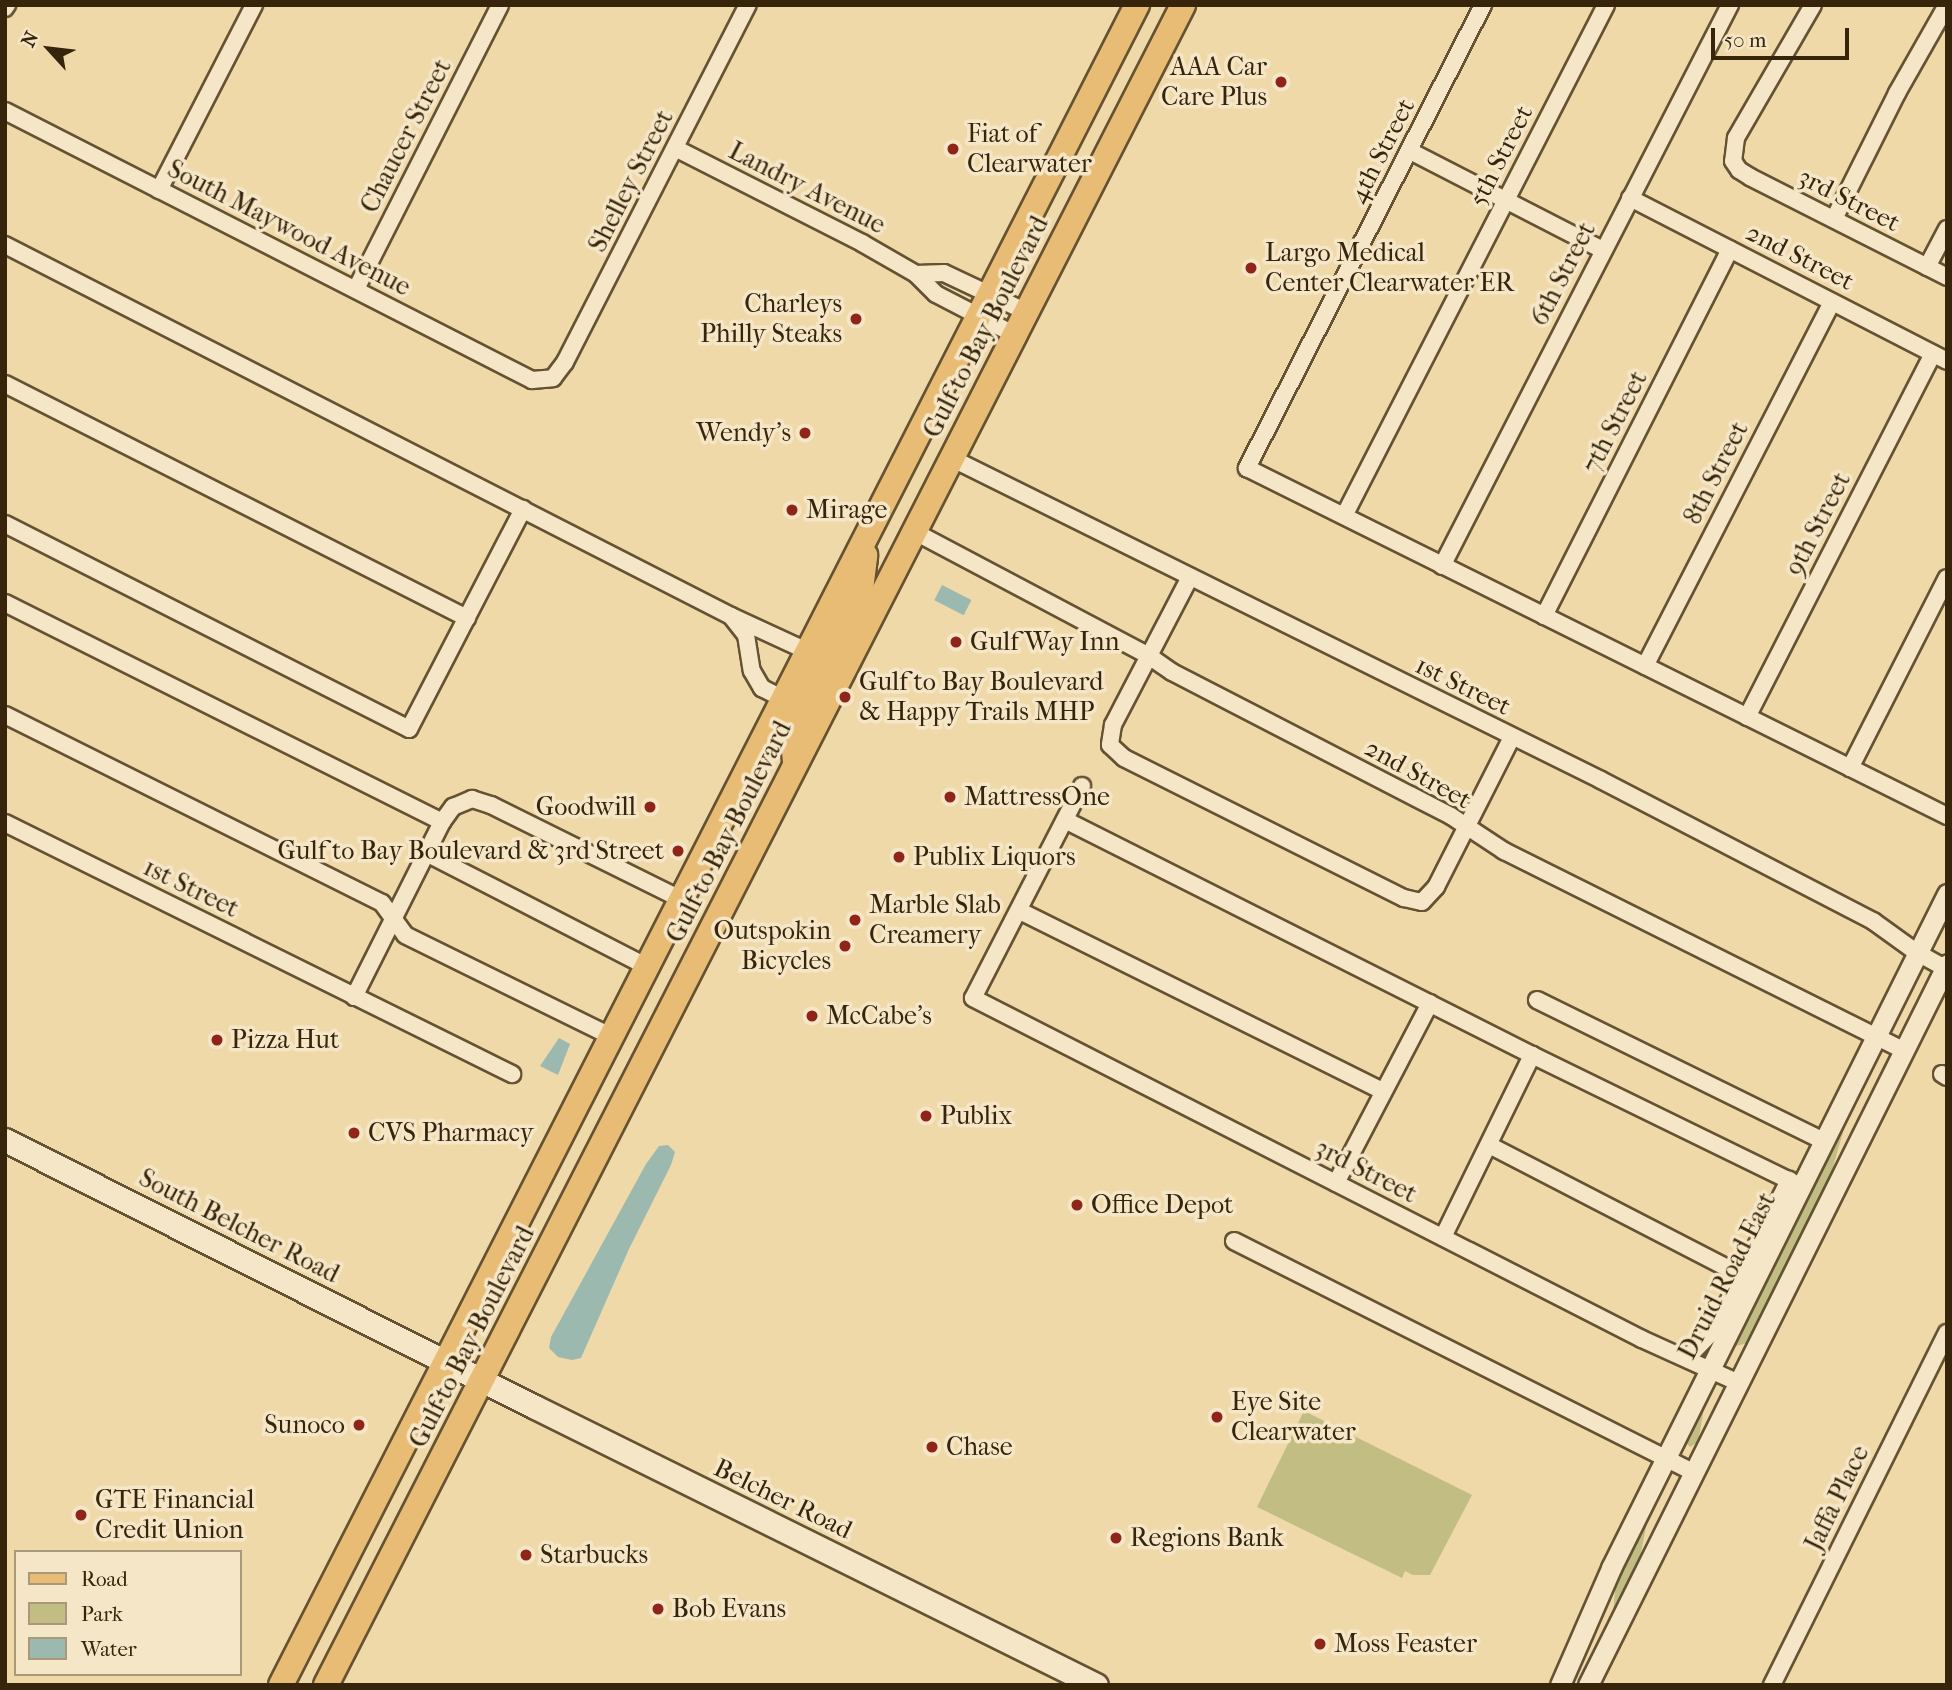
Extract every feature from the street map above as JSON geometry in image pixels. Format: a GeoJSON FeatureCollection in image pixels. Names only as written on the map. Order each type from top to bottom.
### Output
{"type":"FeatureCollection","features":[{"type":"Feature","properties":{"kind":"main road","name":"Gulf to Bay Boulevard"},"geometry":{"type":"LineString","coordinates":[[281,1685],[1138,5]]}},
{"type":"Feature","properties":{"kind":"main road","name":"Gulf to Bay Boulevard"},"geometry":{"type":"LineString","coordinates":[[326,1685],[1184,5]]}},
{"type":"Feature","properties":{"kind":"main road"},"geometry":{"type":"LineString","coordinates":[[795,766],[793,739],[800,709],[861,590],[867,537]]}},
{"type":"Feature","properties":{"kind":"main road","name":"South Belcher Road"},"geometry":{"type":"LineString","coordinates":[[5,1140],[447,1362]]}},
{"type":"Feature","properties":{"kind":"main road","name":"Belcher Road"},"geometry":{"type":"LineString","coordinates":[[447,1362],[1096,1685]]}},
{"type":"Feature","properties":{"kind":"street"},"geometry":{"type":"LineString","coordinates":[[159,190],[254,5]]}},
{"type":"Feature","properties":{"kind":"street","name":"Chaucer Street"},"geometry":{"type":"LineString","coordinates":[[356,289],[500,5]]}},
{"type":"Feature","properties":{"kind":"street","name":"Shelley Street"},"geometry":{"type":"LineString","coordinates":[[553,377],[565,362],[748,5]]}},
{"type":"Feature","properties":{"kind":"street","name":"4th Street"},"geometry":{"type":"LineString","coordinates":[[1344,516],[1247,468],[1483,5]]}},
{"type":"Feature","properties":{"kind":"street","name":"5th Street"},"geometry":{"type":"LineString","coordinates":[[1344,516],[1606,5]]}},
{"type":"Feature","properties":{"kind":"street","name":"6th Street"},"geometry":{"type":"LineString","coordinates":[[1442,566],[1730,5]]}},
{"type":"Feature","properties":{"kind":"street","name":"3rd Street"},"geometry":{"type":"LineString","coordinates":[[1813,5],[1736,138],[1733,161],[1739,170],[1750,177],[1947,277]]}},
{"type":"Feature","properties":{"kind":"street"},"geometry":{"type":"LineString","coordinates":[[1833,219],[1897,93],[1947,5]]}},
{"type":"Feature","properties":{"kind":"street","name":"South Maywood Avenue"},"geometry":{"type":"LineString","coordinates":[[5,111],[532,380],[553,377]]}},
{"type":"Feature","properties":{"kind":"street","name":"Landry Avenue"},"geometry":{"type":"LineString","coordinates":[[675,148],[862,243],[916,274],[936,295],[1015,335]]}},
{"type":"Feature","properties":{"kind":"street"},"geometry":{"type":"LineString","coordinates":[[1410,150],[1603,250]]}},
{"type":"Feature","properties":{"kind":"street","name":"2nd Street"},"geometry":{"type":"LineString","coordinates":[[1630,198],[1940,357]]}},
{"type":"Feature","properties":{"kind":"street"},"geometry":{"type":"LineString","coordinates":[[1927,267],[1947,229]]}},
{"type":"Feature","properties":{"kind":"street"},"geometry":{"type":"LineString","coordinates":[[5,245],[731,616],[809,652]]}},
{"type":"Feature","properties":{"kind":"street","name":"7th Street"},"geometry":{"type":"LineString","coordinates":[[1544,616],[1730,249]]}},
{"type":"Feature","properties":{"kind":"street","name":"Landry Avenue"},"geometry":{"type":"LineString","coordinates":[[916,274],[944,273],[1027,312]]}},
{"type":"Feature","properties":{"kind":"street","name":"8th Street"},"geometry":{"type":"LineString","coordinates":[[1645,666],[1832,302]]}},
{"type":"Feature","properties":{"kind":"street","name":"9th Street"},"geometry":{"type":"LineString","coordinates":[[1746,717],[1940,357]]}},
{"type":"Feature","properties":{"kind":"street"},"geometry":{"type":"LineString","coordinates":[[5,384],[467,618]]}},
{"type":"Feature","properties":{"kind":"street","name":"1st Street"},"geometry":{"type":"LineString","coordinates":[[953,459],[1511,737],[1872,921],[1916,952],[1946,966]]}},
{"type":"Feature","properties":{"kind":"street"},"geometry":{"type":"LineString","coordinates":[[5,524],[409,729],[523,509]]}},
{"type":"Feature","properties":{"kind":"street"},"geometry":{"type":"LineString","coordinates":[[1344,516],[1947,816]]}},
{"type":"Feature","properties":{"kind":"street","name":"2nd Street"},"geometry":{"type":"LineString","coordinates":[[915,532],[1149,656],[1172,672],[1451,816],[1465,828],[1566,882],[1903,1050]]}},
{"type":"Feature","properties":{"kind":"street"},"geometry":{"type":"LineString","coordinates":[[1190,577],[1113,725],[1110,745],[1124,758],[1404,898],[1422,902],[1436,887],[1511,737]]}},
{"type":"Feature","properties":{"kind":"street"},"geometry":{"type":"LineString","coordinates":[[1850,768],[1947,578]]}},
{"type":"Feature","properties":{"kind":"street"},"geometry":{"type":"LineString","coordinates":[[5,603],[442,822]]}},
{"type":"Feature","properties":{"kind":"street"},"geometry":{"type":"LineString","coordinates":[[731,616],[746,635],[752,671],[762,688],[785,699]]}},
{"type":"Feature","properties":{"kind":"street"},"geometry":{"type":"LineString","coordinates":[[5,715],[382,903],[405,935],[612,1037]]}},
{"type":"Feature","properties":{"kind":"street"},"geometry":{"type":"LineString","coordinates":[[1082,786],[1020,911],[1382,1091]]}},
{"type":"Feature","properties":{"kind":"street"},"geometry":{"type":"LineString","coordinates":[[354,997],[442,822],[453,807],[472,799],[491,805],[682,900]]}},
{"type":"Feature","properties":{"kind":"street"},"geometry":{"type":"LineString","coordinates":[[1065,820],[1532,1055],[1795,1183],[1739,1274],[1713,1330],[1688,1357]]}},
{"type":"Feature","properties":{"kind":"street","name":"1st Street"},"geometry":{"type":"LineString","coordinates":[[5,823],[512,1074]]}},
{"type":"Feature","properties":{"kind":"street"},"geometry":{"type":"LineString","coordinates":[[426,853],[648,967]]}},
{"type":"Feature","properties":{"kind":"street","name":"Druid Road East"},"geometry":{"type":"LineString","coordinates":[[1560,1685],[1611,1567],[1710,1368],[1795,1183],[1824,1141],[1874,1035],[1947,894]]}},
{"type":"Feature","properties":{"kind":"street","name":"3rd Street"},"geometry":{"type":"LineString","coordinates":[[1020,911],[974,999],[1642,1339],[1688,1357],[1739,1383]]}},
{"type":"Feature","properties":{"kind":"street"},"geometry":{"type":"LineString","coordinates":[[1588,1685],[1946,966]]}},
{"type":"Feature","properties":{"kind":"street"},"geometry":{"type":"LineString","coordinates":[[1537,1000],[1824,1141]]}},
{"type":"Feature","properties":{"kind":"street"},"geometry":{"type":"LineString","coordinates":[[1336,1183],[1430,1003]]}},
{"type":"Feature","properties":{"kind":"street"},"geometry":{"type":"LineString","coordinates":[[1443,1237],[1532,1055]]}},
{"type":"Feature","properties":{"kind":"street"},"geometry":{"type":"LineString","coordinates":[[1489,1145],[1739,1274]]}},
{"type":"Feature","properties":{"kind":"street"},"geometry":{"type":"LineString","coordinates":[[1234,1241],[1693,1472]]}},
{"type":"Feature","properties":{"kind":"street","name":"Jaffa Place"},"geometry":{"type":"LineString","coordinates":[[1772,1685],[1947,1333]]}},
{"type":"Feature","properties":{"kind":"green space"},"geometry":{"type":"Polygon","coordinates":[[[1850,1108],[1831,1174],[1747,1343],[1736,1346],[1733,1342],[1850,1108]]]}},
{"type":"Feature","properties":{"kind":"green space"},"geometry":{"type":"Polygon","coordinates":[[[1707,1392],[1698,1442],[1690,1447],[1684,1440],[1707,1392]]]}},
{"type":"Feature","properties":{"kind":"green space"},"geometry":{"type":"Polygon","coordinates":[[[1304,1411],[1472,1495],[1430,1575],[1413,1575],[1405,1571],[1402,1578],[1257,1507],[1304,1411]]]}},
{"type":"Feature","properties":{"kind":"green space"},"geometry":{"type":"Polygon","coordinates":[[[1651,1503],[1640,1557],[1613,1614],[1617,1566],[1651,1503]]]}},
{"type":"Feature","properties":{"kind":"water"},"geometry":{"type":"Polygon","coordinates":[[[942,585],[971,600],[964,615],[934,600],[942,585]]]}},
{"type":"Feature","properties":{"kind":"water"},"geometry":{"type":"Polygon","coordinates":[[[559,1038],[570,1044],[558,1075],[540,1066],[559,1038]]]}},
{"type":"Feature","properties":{"kind":"water"},"geometry":{"type":"Polygon","coordinates":[[[668,1145],[675,1152],[671,1165],[629,1249],[581,1358],[572,1360],[558,1357],[549,1348],[551,1337],[646,1164],[659,1146],[668,1145]]]}},
{"type":"Feature","properties":{"kind":"place","name":"AAA Car Care Plus"},"geometry":{"type":"Point","coordinates":[1281,82]}},
{"type":"Feature","properties":{"kind":"place","name":"Fiat of Clearwater"},"geometry":{"type":"Point","coordinates":[953,149]}},
{"type":"Feature","properties":{"kind":"place","name":"Largo Medical Center Clearwater ER"},"geometry":{"type":"Point","coordinates":[1251,268]}},
{"type":"Feature","properties":{"kind":"place","name":"Charleys Philly Steaks"},"geometry":{"type":"Point","coordinates":[856,319]}},
{"type":"Feature","properties":{"kind":"place","name":"Wendy's"},"geometry":{"type":"Point","coordinates":[805,433]}},
{"type":"Feature","properties":{"kind":"place","name":"Mirage"},"geometry":{"type":"Point","coordinates":[792,510]}},
{"type":"Feature","properties":{"kind":"place","name":"Gulf Way Inn"},"geometry":{"type":"Point","coordinates":[956,642]}},
{"type":"Feature","properties":{"kind":"place","name":"Gulf to Bay Boulevard & Happy Trails MHP"},"geometry":{"type":"Point","coordinates":[845,697]}},
{"type":"Feature","properties":{"kind":"place","name":"MattressOne"},"geometry":{"type":"Point","coordinates":[950,797]}},
{"type":"Feature","properties":{"kind":"place","name":"Goodwill"},"geometry":{"type":"Point","coordinates":[650,807]}},
{"type":"Feature","properties":{"kind":"place","name":"Gulf to Bay Boulevard & 3rd Street"},"geometry":{"type":"Point","coordinates":[678,851]}},
{"type":"Feature","properties":{"kind":"place","name":"Publix Liquors"},"geometry":{"type":"Point","coordinates":[899,857]}},
{"type":"Feature","properties":{"kind":"place","name":"Marble Slab Creamery"},"geometry":{"type":"Point","coordinates":[855,920]}},
{"type":"Feature","properties":{"kind":"place","name":"Outspokin Bicycles"},"geometry":{"type":"Point","coordinates":[845,946]}},
{"type":"Feature","properties":{"kind":"place","name":"McCabe's"},"geometry":{"type":"Point","coordinates":[812,1016]}},
{"type":"Feature","properties":{"kind":"place","name":"Pizza Hut"},"geometry":{"type":"Point","coordinates":[217,1040]}},
{"type":"Feature","properties":{"kind":"place","name":"Publix"},"geometry":{"type":"Point","coordinates":[926,1116]}},
{"type":"Feature","properties":{"kind":"place","name":"CVS Pharmacy"},"geometry":{"type":"Point","coordinates":[354,1133]}},
{"type":"Feature","properties":{"kind":"place","name":"Office Depot"},"geometry":{"type":"Point","coordinates":[1077,1205]}},
{"type":"Feature","properties":{"kind":"place","name":"Eye Site Clearwater"},"geometry":{"type":"Point","coordinates":[1217,1417]}},
{"type":"Feature","properties":{"kind":"place","name":"Sunoco"},"geometry":{"type":"Point","coordinates":[359,1425]}},
{"type":"Feature","properties":{"kind":"place","name":"Chase"},"geometry":{"type":"Point","coordinates":[932,1447]}},
{"type":"Feature","properties":{"kind":"place","name":"GTE Financial Credit Union"},"geometry":{"type":"Point","coordinates":[81,1515]}},
{"type":"Feature","properties":{"kind":"place","name":"Regions Bank"},"geometry":{"type":"Point","coordinates":[1116,1538]}},
{"type":"Feature","properties":{"kind":"place","name":"Starbucks"},"geometry":{"type":"Point","coordinates":[526,1555]}},
{"type":"Feature","properties":{"kind":"place","name":"Bob Evans"},"geometry":{"type":"Point","coordinates":[658,1609]}},
{"type":"Feature","properties":{"kind":"place","name":"Moss Feaster"},"geometry":{"type":"Point","coordinates":[1320,1644]}}]}
